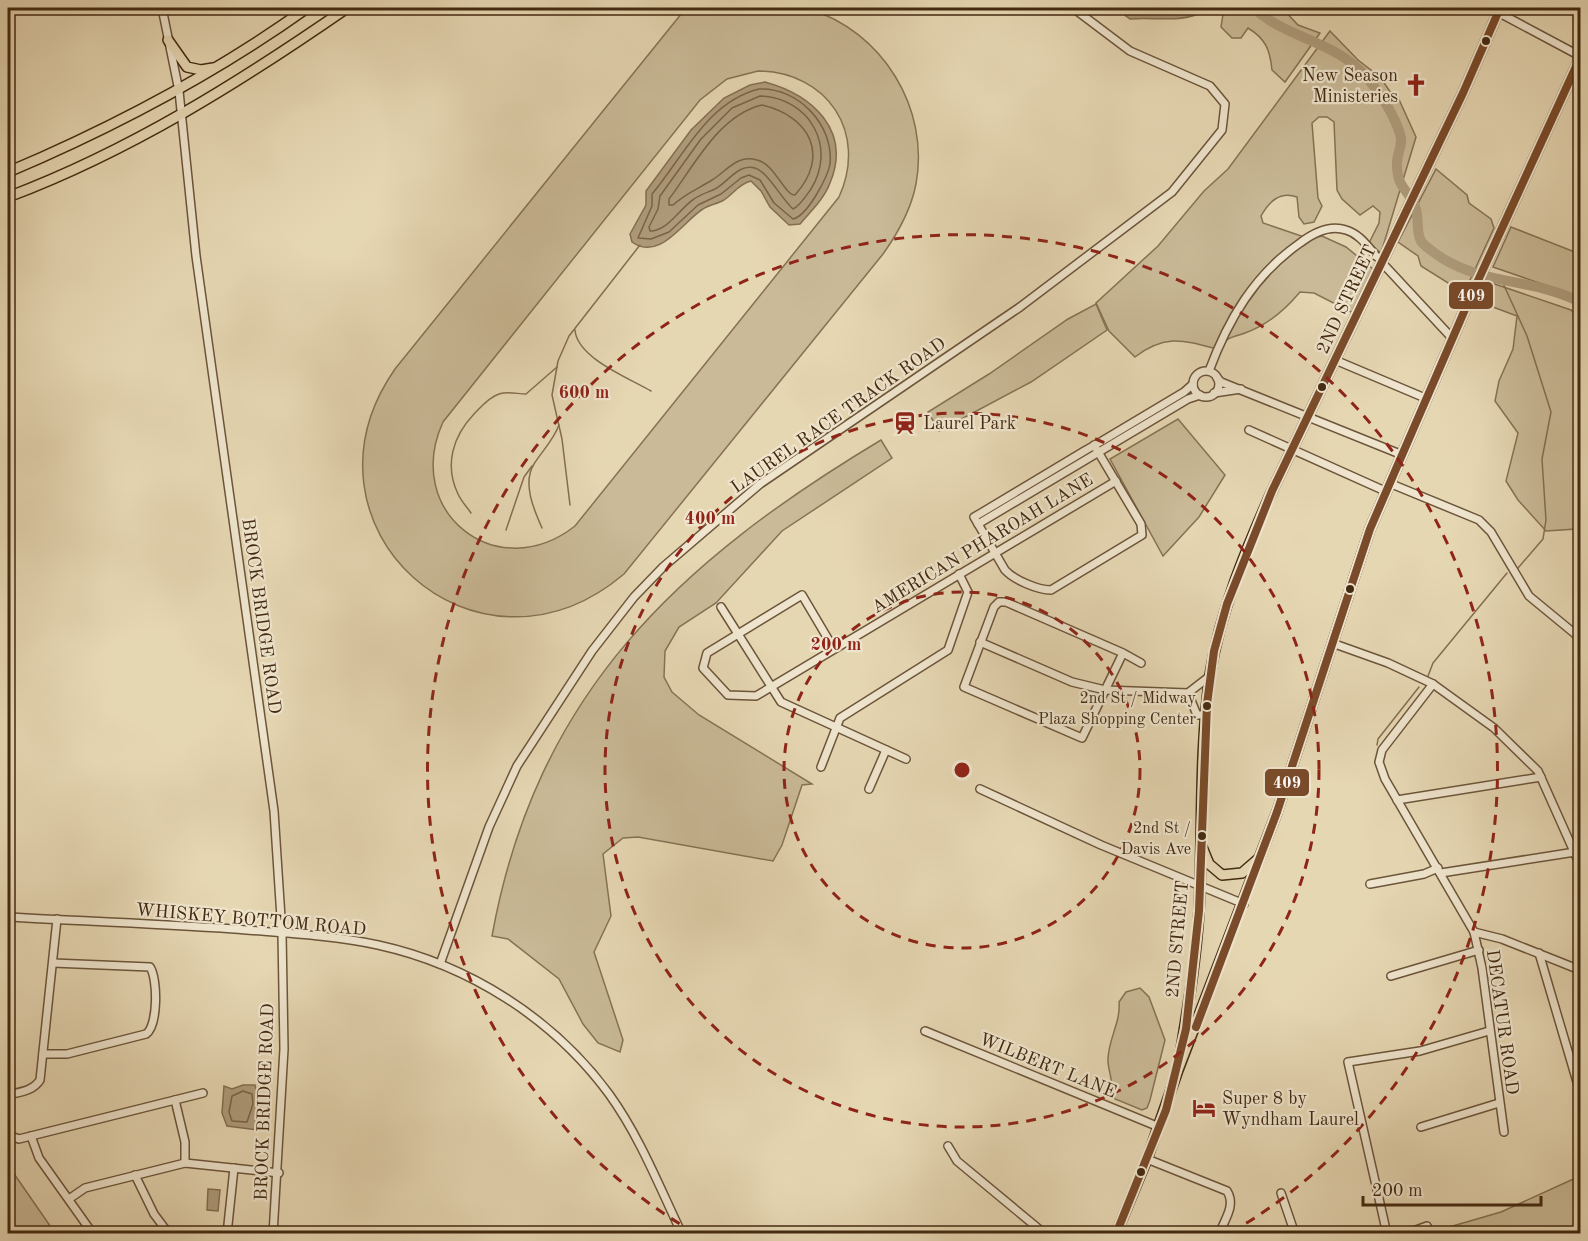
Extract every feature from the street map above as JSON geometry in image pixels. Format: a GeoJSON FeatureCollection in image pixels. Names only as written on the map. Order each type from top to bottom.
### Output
{"type":"FeatureCollection","features":[{"type":"Feature","properties":{"kind":"main road"},"geometry":{"type":"LineString","coordinates":[[8,172],[108,128],[179,91],[221,66],[307,8]]}},
{"type":"Feature","properties":{"kind":"main road"},"geometry":{"type":"LineString","coordinates":[[8,197],[116,149],[182,115],[258,69],[347,8]]}},
{"type":"Feature","properties":{"kind":"main road","name":"2ND STREET"},"geometry":{"type":"LineString","coordinates":[[1178,1070],[1193,980],[1199,886],[1202,758],[1210,676],[1237,574],[1292,449],[1463,93],[1496,9]]}},
{"type":"Feature","properties":{"kind":"main road"},"geometry":{"type":"LineString","coordinates":[[168,40],[187,67],[201,70],[221,66]]}},
{"type":"Feature","properties":{"kind":"main road"},"geometry":{"type":"LineString","coordinates":[[1116,1233],[1147,1159],[1178,1070],[1244,904],[1349,586],[1400,454],[1581,57]]}},
{"type":"Feature","properties":{"kind":"main road"},"geometry":{"type":"LineString","coordinates":[[1200,839],[1209,864],[1222,875],[1242,873],[1261,856]]}},
{"type":"Feature","properties":{"kind":"street","name":"BROCK BRIDGE ROAD"},"geometry":{"type":"LineString","coordinates":[[162,8],[179,91],[198,277],[274,811],[282,933],[284,1049],[279,1173],[273,1233]]}},
{"type":"Feature","properties":{"kind":"street","name":"LAUREL RACE TRACK ROAD"},"geometry":{"type":"LineString","coordinates":[[440,964],[489,827],[518,766],[586,660],[634,597],[663,567],[760,484],[873,410],[1097,251],[1172,192],[1217,138],[1226,113],[1226,105],[1218,93],[1210,86],[1130,51],[1073,8]]}},
{"type":"Feature","properties":{"kind":"street"},"geometry":{"type":"LineString","coordinates":[[1496,9],[1581,57]]}},
{"type":"Feature","properties":{"kind":"street"},"geometry":{"type":"LineString","coordinates":[[1209,371],[1217,349],[1261,274],[1301,242],[1318,232],[1341,228],[1358,236],[1377,257]]}},
{"type":"Feature","properties":{"kind":"street"},"geometry":{"type":"LineString","coordinates":[[1386,267],[1452,338]]}},
{"type":"Feature","properties":{"kind":"street"},"geometry":{"type":"LineString","coordinates":[[1335,360],[1425,398]]}},
{"type":"Feature","properties":{"kind":"street"},"geometry":{"type":"LineString","coordinates":[[1209,371],[1221,382],[1400,454]]}},
{"type":"Feature","properties":{"kind":"street"},"geometry":{"type":"LineString","coordinates":[[978,524],[1184,392],[1193,384],[1198,373],[1209,371]]}},
{"type":"Feature","properties":{"kind":"street"},"geometry":{"type":"LineString","coordinates":[[1214,393],[1218,386],[1217,378]]}},
{"type":"Feature","properties":{"kind":"street"},"geometry":{"type":"LineString","coordinates":[[1193,384],[1200,395]]}},
{"type":"Feature","properties":{"kind":"street"},"geometry":{"type":"LineString","coordinates":[[1096,449],[1141,524],[1143,532],[1140,538],[1051,590],[1044,590],[1011,575],[995,554],[974,517],[1096,449],[1189,398],[1200,395],[1206,397],[1214,393],[1241,389]]}},
{"type":"Feature","properties":{"kind":"street"},"geometry":{"type":"LineString","coordinates":[[1249,430],[1387,487],[1479,520],[1491,532],[1529,596],[1581,638]]}},
{"type":"Feature","properties":{"kind":"street","name":"AMERICAN PHAROAH LANE"},"geometry":{"type":"LineString","coordinates":[[738,634],[707,653],[703,668],[728,696],[756,696],[1116,481]]}},
{"type":"Feature","properties":{"kind":"street"},"geometry":{"type":"LineString","coordinates":[[820,767],[840,718],[948,650],[968,592],[959,574]]}},
{"type":"Feature","properties":{"kind":"street"},"geometry":{"type":"LineString","coordinates":[[738,634],[802,595],[834,649]]}},
{"type":"Feature","properties":{"kind":"street"},"geometry":{"type":"LineString","coordinates":[[1123,654],[1082,738],[964,687],[994,607],[1003,602],[1123,654],[1141,663]]}},
{"type":"Feature","properties":{"kind":"street"},"geometry":{"type":"LineString","coordinates":[[721,607],[770,687],[786,706],[906,759]]}},
{"type":"Feature","properties":{"kind":"street"},"geometry":{"type":"LineString","coordinates":[[980,642],[1072,682],[1105,690],[1188,693],[1210,676]]}},
{"type":"Feature","properties":{"kind":"street"},"geometry":{"type":"LineString","coordinates":[[1332,643],[1388,663],[1433,684],[1494,728],[1534,766],[1541,777],[1581,865]]}},
{"type":"Feature","properties":{"kind":"street","name":"DECATUR ROAD"},"geometry":{"type":"LineString","coordinates":[[1433,684],[1382,750],[1379,762],[1397,800],[1474,932],[1479,950],[1504,1132]]}},
{"type":"Feature","properties":{"kind":"street"},"geometry":{"type":"LineString","coordinates":[[1188,693],[1197,715],[1206,715]]}},
{"type":"Feature","properties":{"kind":"street"},"geometry":{"type":"LineString","coordinates":[[869,789],[886,750]]}},
{"type":"Feature","properties":{"kind":"street"},"geometry":{"type":"LineString","coordinates":[[1397,800],[1541,777]]}},
{"type":"Feature","properties":{"kind":"street"},"geometry":{"type":"LineString","coordinates":[[980,789],[1101,845],[1244,904]]}},
{"type":"Feature","properties":{"kind":"street"},"geometry":{"type":"LineString","coordinates":[[1370,884],[1439,870],[1577,853]]}},
{"type":"Feature","properties":{"kind":"street","name":"WHISKEY BOTTOM ROAD"},"geometry":{"type":"LineString","coordinates":[[8,917],[282,933],[376,945],[440,964],[468,976],[498,993],[548,1029],[581,1060],[608,1092],[636,1136],[682,1233]]}},
{"type":"Feature","properties":{"kind":"street"},"geometry":{"type":"LineString","coordinates":[[8,1095],[37,1086],[40,1080],[57,919]]}},
{"type":"Feature","properties":{"kind":"street"},"geometry":{"type":"LineString","coordinates":[[1474,932],[1502,939],[1581,970]]}},
{"type":"Feature","properties":{"kind":"street"},"geometry":{"type":"LineString","coordinates":[[1391,976],[1479,950]]}},
{"type":"Feature","properties":{"kind":"street"},"geometry":{"type":"LineString","coordinates":[[1539,953],[1581,1092]]}},
{"type":"Feature","properties":{"kind":"street"},"geometry":{"type":"LineString","coordinates":[[44,1054],[67,1054],[146,1034],[154,1023],[154,975],[150,967],[53,963]]}},
{"type":"Feature","properties":{"kind":"street","name":"WILBERT LANE"},"geometry":{"type":"LineString","coordinates":[[925,1031],[1159,1127]]}},
{"type":"Feature","properties":{"kind":"street"},"geometry":{"type":"LineString","coordinates":[[1387,1233],[1348,1062],[1420,1051],[1489,1031]]}},
{"type":"Feature","properties":{"kind":"street"},"geometry":{"type":"LineString","coordinates":[[8,1135],[19,1139],[203,1093]]}},
{"type":"Feature","properties":{"kind":"street"},"geometry":{"type":"LineString","coordinates":[[175,1100],[185,1142],[185,1163]]}},
{"type":"Feature","properties":{"kind":"street"},"geometry":{"type":"LineString","coordinates":[[1421,1127],[1499,1103]]}},
{"type":"Feature","properties":{"kind":"street"},"geometry":{"type":"LineString","coordinates":[[31,1136],[39,1158],[93,1233]]}},
{"type":"Feature","properties":{"kind":"street"},"geometry":{"type":"LineString","coordinates":[[948,1146],[957,1161],[1045,1233]]}},
{"type":"Feature","properties":{"kind":"street"},"geometry":{"type":"LineString","coordinates":[[1147,1159],[1227,1191],[1231,1198],[1231,1207],[1219,1233]]}},
{"type":"Feature","properties":{"kind":"street"},"geometry":{"type":"LineString","coordinates":[[69,1199],[85,1188],[185,1163],[279,1173]]}},
{"type":"Feature","properties":{"kind":"street"},"geometry":{"type":"LineString","coordinates":[[227,1233],[234,1168]]}},
{"type":"Feature","properties":{"kind":"street"},"geometry":{"type":"LineString","coordinates":[[135,1175],[154,1214],[169,1233]]}},
{"type":"Feature","properties":{"kind":"street"},"geometry":{"type":"LineString","coordinates":[[1281,1192],[1295,1233]]}},
{"type":"Feature","properties":{"kind":"street"},"geometry":{"type":"LineString","coordinates":[[1405,1233],[1426,1226],[1429,1233]]}},
{"type":"Feature","properties":{"kind":"shaded area"},"geometry":{"type":"Polygon","coordinates":[[[795,7],[809,9],[835,20],[858,35],[879,54],[895,76],[908,101],[915,128],[918,156],[914,194],[894,238],[624,574],[567,608],[510,617],[458,605],[413,577],[381,536],[364,485],[367,428],[395,369],[686,8],[795,7]],[[758,71],[727,79],[700,100],[443,422],[434,455],[435,485],[446,511],[464,531],[488,544],[516,548],[545,543],[575,526],[839,197],[847,173],[848,150],[845,129],[836,110],[822,94],[804,82],[783,74],[758,71]]]}},
{"type":"Feature","properties":{"kind":"shaded area"},"geometry":{"type":"Polygon","coordinates":[[[1224,8],[1282,8],[1298,25],[1320,33],[1285,82],[1272,70],[1268,51],[1259,36],[1248,28],[1241,38],[1232,38],[1221,27],[1224,8]]]}},
{"type":"Feature","properties":{"kind":"shaded area"},"geometry":{"type":"Polygon","coordinates":[[[1330,31],[1358,60],[1380,77],[1391,93],[1397,95],[1416,137],[1381,253],[1369,243],[1379,223],[1380,212],[1373,206],[1360,215],[1342,199],[1337,190],[1334,122],[1327,117],[1319,117],[1312,123],[1318,198],[1322,206],[1314,222],[1304,224],[1299,217],[1297,197],[1285,195],[1275,199],[1267,206],[1261,216],[1263,223],[1310,239],[1322,236],[1346,247],[1373,269],[1353,313],[1314,293],[1300,292],[1269,321],[1253,330],[1230,338],[1217,349],[1175,341],[1156,345],[1135,357],[1109,331],[1096,303],[1158,246],[1204,191],[1228,169],[1330,31]]]}},
{"type":"Feature","properties":{"kind":"shaded area"},"geometry":{"type":"Polygon","coordinates":[[[1436,169],[1467,195],[1469,203],[1491,219],[1494,228],[1464,293],[1421,266],[1418,256],[1398,242],[1436,169]]]}},
{"type":"Feature","properties":{"kind":"shaded area"},"geometry":{"type":"Polygon","coordinates":[[[1511,227],[1580,254],[1580,297],[1493,267],[1511,227]]]}},
{"type":"Feature","properties":{"kind":"shaded area"},"geometry":{"type":"Polygon","coordinates":[[[1486,281],[1571,310],[1580,319],[1580,397],[1574,430],[1578,472],[1576,529],[1546,531],[1518,500],[1506,481],[1518,433],[1495,401],[1499,381],[1513,349],[1517,316],[1477,301],[1486,281]]]}},
{"type":"Feature","properties":{"kind":"shaded area"},"geometry":{"type":"Polygon","coordinates":[[[1096,304],[1107,330],[1031,382],[939,431],[928,412],[989,374],[1068,319],[1096,304]]]}},
{"type":"Feature","properties":{"kind":"shaded area"},"geometry":{"type":"Polygon","coordinates":[[[1178,419],[1225,475],[1199,517],[1163,556],[1110,459],[1178,419]]]}},
{"type":"Feature","properties":{"kind":"shaded area"},"geometry":{"type":"Polygon","coordinates":[[[881,440],[892,458],[782,531],[716,603],[679,627],[665,651],[664,677],[672,692],[699,715],[812,784],[802,785],[782,845],[773,861],[638,837],[623,838],[603,854],[611,916],[594,952],[623,1040],[620,1052],[598,1043],[583,1024],[559,979],[508,939],[492,936],[513,850],[543,773],[581,704],[627,643],[680,586],[741,535],[808,486],[881,440]]]}},
{"type":"Feature","properties":{"kind":"shaded area"},"geometry":{"type":"Polygon","coordinates":[[[1140,988],[1149,997],[1165,1040],[1150,1100],[1147,1108],[1142,1110],[1115,1099],[1111,1094],[1112,1082],[1108,1062],[1119,1002],[1126,992],[1140,988]]]}},
{"type":"Feature","properties":{"kind":"shaded area"},"geometry":{"type":"Polygon","coordinates":[[[8,1165],[55,1233],[8,1233],[8,1165]]]}},
{"type":"Feature","properties":{"kind":"shaded area"},"geometry":{"type":"Polygon","coordinates":[[[1580,1176],[1580,1233],[1425,1234],[1501,1212],[1580,1176]]]}},
{"type":"Feature","properties":{"kind":"water"},"geometry":{"type":"Polygon","coordinates":[[[1115,8],[1198,8],[1196,15],[1188,17],[1130,19],[1115,8]]]}},
{"type":"Feature","properties":{"kind":"water"},"geometry":{"type":"Polygon","coordinates":[[[765,82],[798,96],[812,106],[831,131],[836,147],[835,164],[830,183],[817,205],[800,224],[789,225],[770,207],[761,191],[751,181],[740,186],[724,200],[703,209],[661,244],[642,247],[632,242],[630,234],[646,205],[646,191],[691,130],[724,98],[750,85],[765,82]]]}},
{"type":"Feature","properties":{"kind":"water"},"geometry":{"type":"Polygon","coordinates":[[[243,1085],[255,1085],[260,1107],[255,1111],[255,1116],[262,1123],[262,1127],[258,1130],[227,1126],[222,1113],[224,1086],[232,1089],[243,1085]]]}},
{"type":"Feature","properties":{"kind":"water"},"geometry":{"type":"Polygon","coordinates":[[[208,1189],[220,1190],[218,1211],[207,1210],[208,1189]]]}},
{"type":"Feature","properties":{"kind":"waterway"},"geometry":{"type":"LineString","coordinates":[[1254,8],[1267,19],[1341,56],[1355,66],[1378,92],[1391,112],[1400,134],[1401,142],[1397,161],[1399,180],[1414,203],[1419,237],[1425,246],[1458,267],[1493,278],[1546,289],[1580,302]]}},
{"type":"Feature","properties":{"kind":"waterway"},"geometry":{"type":"LineString","coordinates":[[570,505],[562,439],[552,395],[558,361],[569,336],[640,245]]}},
{"type":"Feature","properties":{"kind":"waterway"},"geometry":{"type":"LineString","coordinates":[[1502,281],[1527,336],[1551,412],[1542,459],[1546,520],[1543,539],[1518,568]]}},
{"type":"Feature","properties":{"kind":"waterway"},"geometry":{"type":"LineString","coordinates":[[575,330],[578,340],[594,358],[651,391]]}},
{"type":"Feature","properties":{"kind":"waterway"},"geometry":{"type":"LineString","coordinates":[[471,513],[458,494],[452,472],[453,451],[461,432],[474,414],[492,397],[505,393],[526,394],[557,367]]}},
{"type":"Feature","properties":{"kind":"waterway"},"geometry":{"type":"LineString","coordinates":[[542,528],[530,496],[529,479],[534,464],[551,441],[559,425]]}},
{"type":"Feature","properties":{"kind":"waterway"},"geometry":{"type":"LineString","coordinates":[[506,530],[524,477],[532,466]]}},
{"type":"Feature","properties":{"kind":"waterway"},"geometry":{"type":"LineString","coordinates":[[1428,676],[1433,663],[1507,573]]}},
{"type":"Feature","properties":{"kind":"waterway"},"geometry":{"type":"LineString","coordinates":[[1377,745],[1378,739],[1419,687]]}},
{"type":"Feature","properties":{"kind":"transit line","name":"409"},"geometry":{"type":"LineString","coordinates":[[1116,1234],[1166,1110],[1186,1029],[1199,911],[1207,704],[1214,651],[1227,604],[1272,491],[1463,93],[1500,8]]}},
{"type":"Feature","properties":{"kind":"transit line","name":"409"},"geometry":{"type":"LineString","coordinates":[[1196,1027],[1277,812],[1370,529],[1470,298],[1580,58]]}},
{"type":"Feature","properties":{"kind":"place","name":"New Season Ministeries"},"geometry":{"type":"Point","coordinates":[1416,85]}},
{"type":"Feature","properties":{"kind":"place","name":"Laurel Park"},"geometry":{"type":"Point","coordinates":[905,423]}},
{"type":"Feature","properties":{"kind":"place","name":"2nd St / Midway Plaza Shopping Center"},"geometry":{"type":"Point","coordinates":[1207,706]}},
{"type":"Feature","properties":{"kind":"place","name":"2nd St / Davis Ave"},"geometry":{"type":"Point","coordinates":[1202,836]}},
{"type":"Feature","properties":{"kind":"place","name":"Super 8 by Wyndham Laurel"},"geometry":{"type":"Point","coordinates":[1204,1108]}}]}
